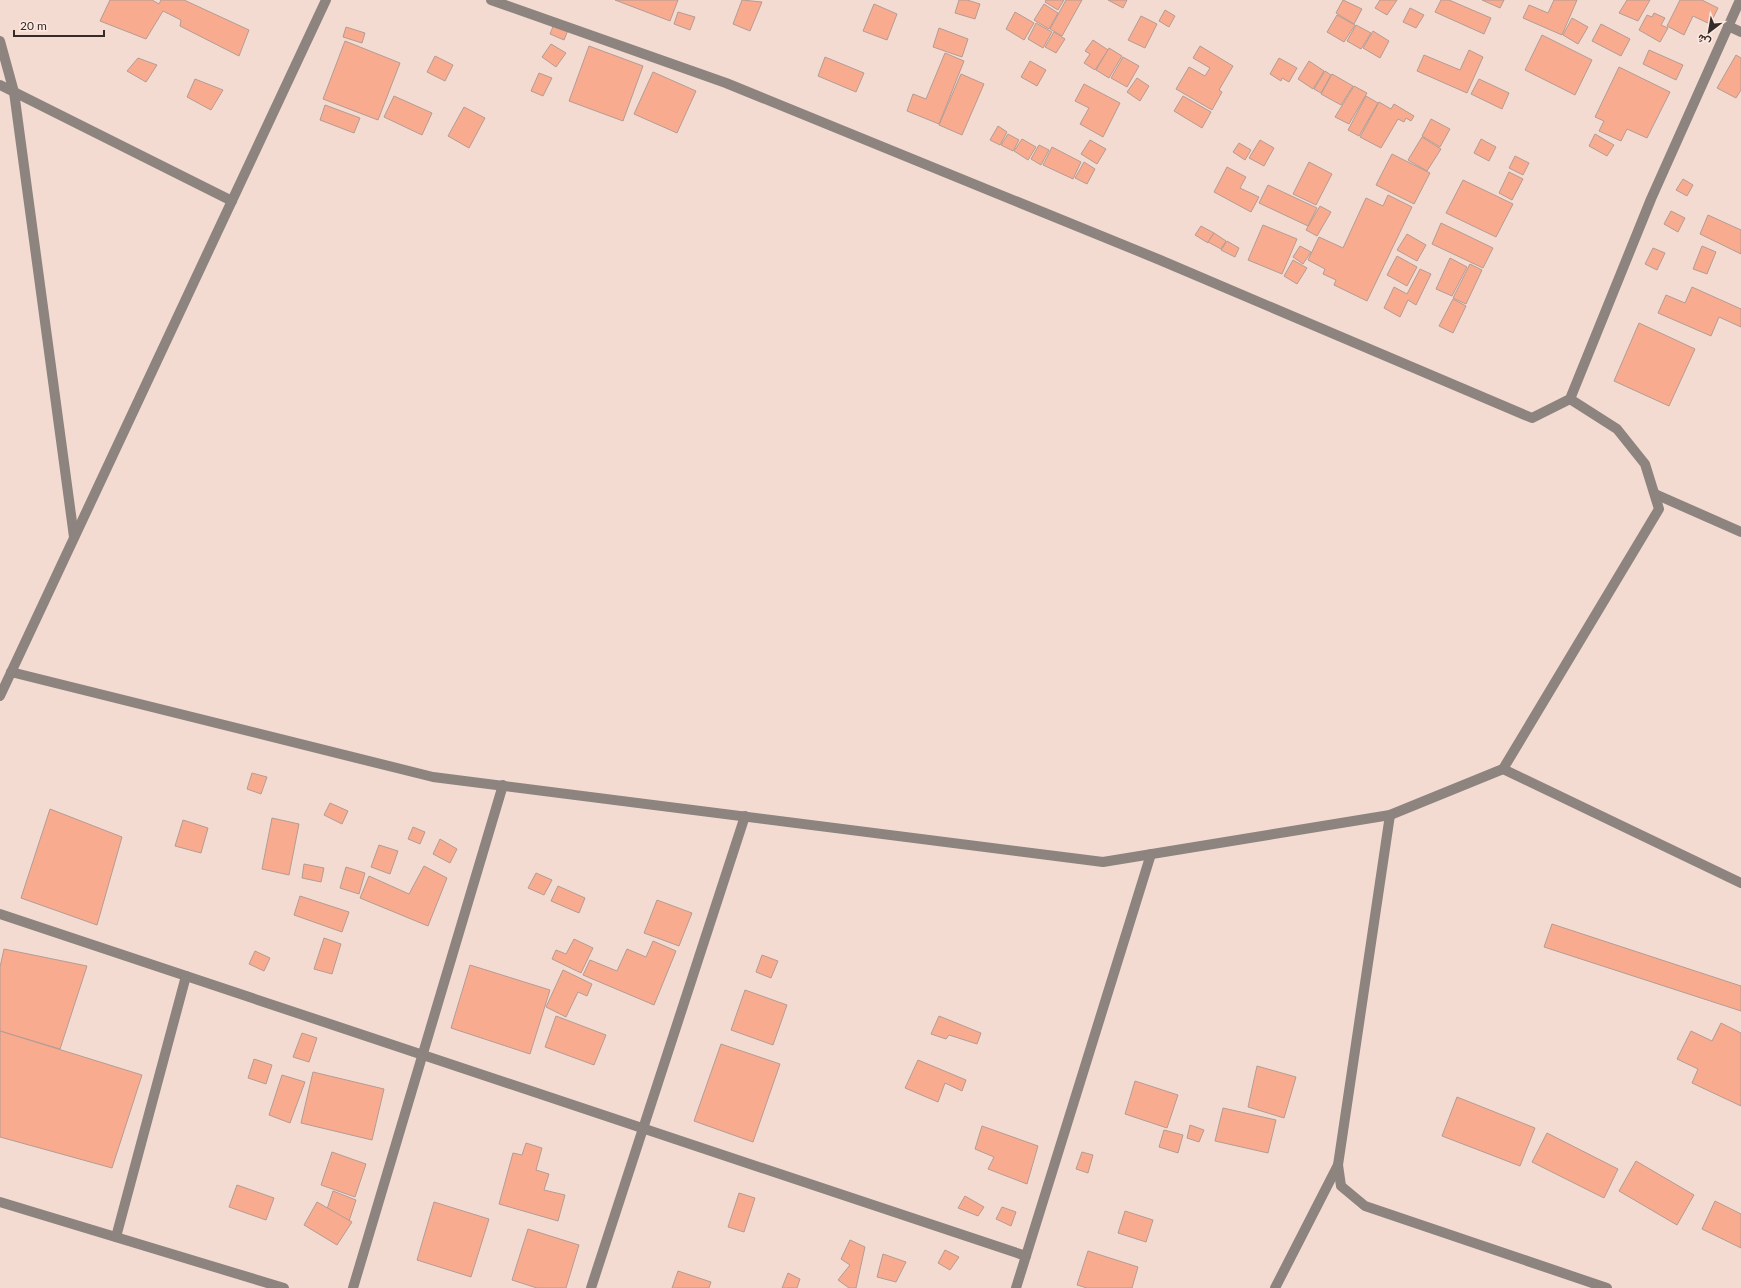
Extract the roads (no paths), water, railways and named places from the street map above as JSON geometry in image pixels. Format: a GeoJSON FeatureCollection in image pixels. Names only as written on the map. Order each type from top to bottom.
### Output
{"type":"FeatureCollection","features":[{"type":"Feature","properties":{"kind":"street"},"geometry":{"type":"LineString","coordinates":[[0,696],[326,0]]}},
{"type":"Feature","properties":{"kind":"street"},"geometry":{"type":"LineString","coordinates":[[491,0],[726,82],[1160,260],[1532,418],[1570,399],[1651,199],[1740,0]]}},
{"type":"Feature","properties":{"kind":"street"},"geometry":{"type":"LineString","coordinates":[[1728,26],[1741,32]]}},
{"type":"Feature","properties":{"kind":"street"},"geometry":{"type":"LineString","coordinates":[[0,41],[14,92],[75,537]]}},
{"type":"Feature","properties":{"kind":"street"},"geometry":{"type":"LineString","coordinates":[[0,85],[232,201]]}},
{"type":"Feature","properties":{"kind":"street"},"geometry":{"type":"LineString","coordinates":[[11,672],[433,777],[1103,862],[1390,815],[1504,769],[1659,508],[1645,464],[1617,429],[1570,399]]}},
{"type":"Feature","properties":{"kind":"street"},"geometry":{"type":"LineString","coordinates":[[1655,494],[1741,532]]}},
{"type":"Feature","properties":{"kind":"street"},"geometry":{"type":"LineString","coordinates":[[1504,769],[1741,883]]}},
{"type":"Feature","properties":{"kind":"street"},"geometry":{"type":"LineString","coordinates":[[353,1288],[503,785]]}},
{"type":"Feature","properties":{"kind":"street"},"geometry":{"type":"LineString","coordinates":[[1390,815],[1338,1165],[1341,1186],[1365,1206],[1607,1288]]}},
{"type":"Feature","properties":{"kind":"street"},"geometry":{"type":"LineString","coordinates":[[591,1288],[745,816]]}},
{"type":"Feature","properties":{"kind":"street"},"geometry":{"type":"LineString","coordinates":[[1016,1288],[1150,854]]}},
{"type":"Feature","properties":{"kind":"street"},"geometry":{"type":"LineString","coordinates":[[0,914],[1026,1256]]}},
{"type":"Feature","properties":{"kind":"street"},"geometry":{"type":"LineString","coordinates":[[116,1237],[186,976]]}},
{"type":"Feature","properties":{"kind":"street"},"geometry":{"type":"LineString","coordinates":[[1275,1288],[1338,1165]]}},
{"type":"Feature","properties":{"kind":"street"},"geometry":{"type":"LineString","coordinates":[[0,1202],[284,1288]]}}]}
